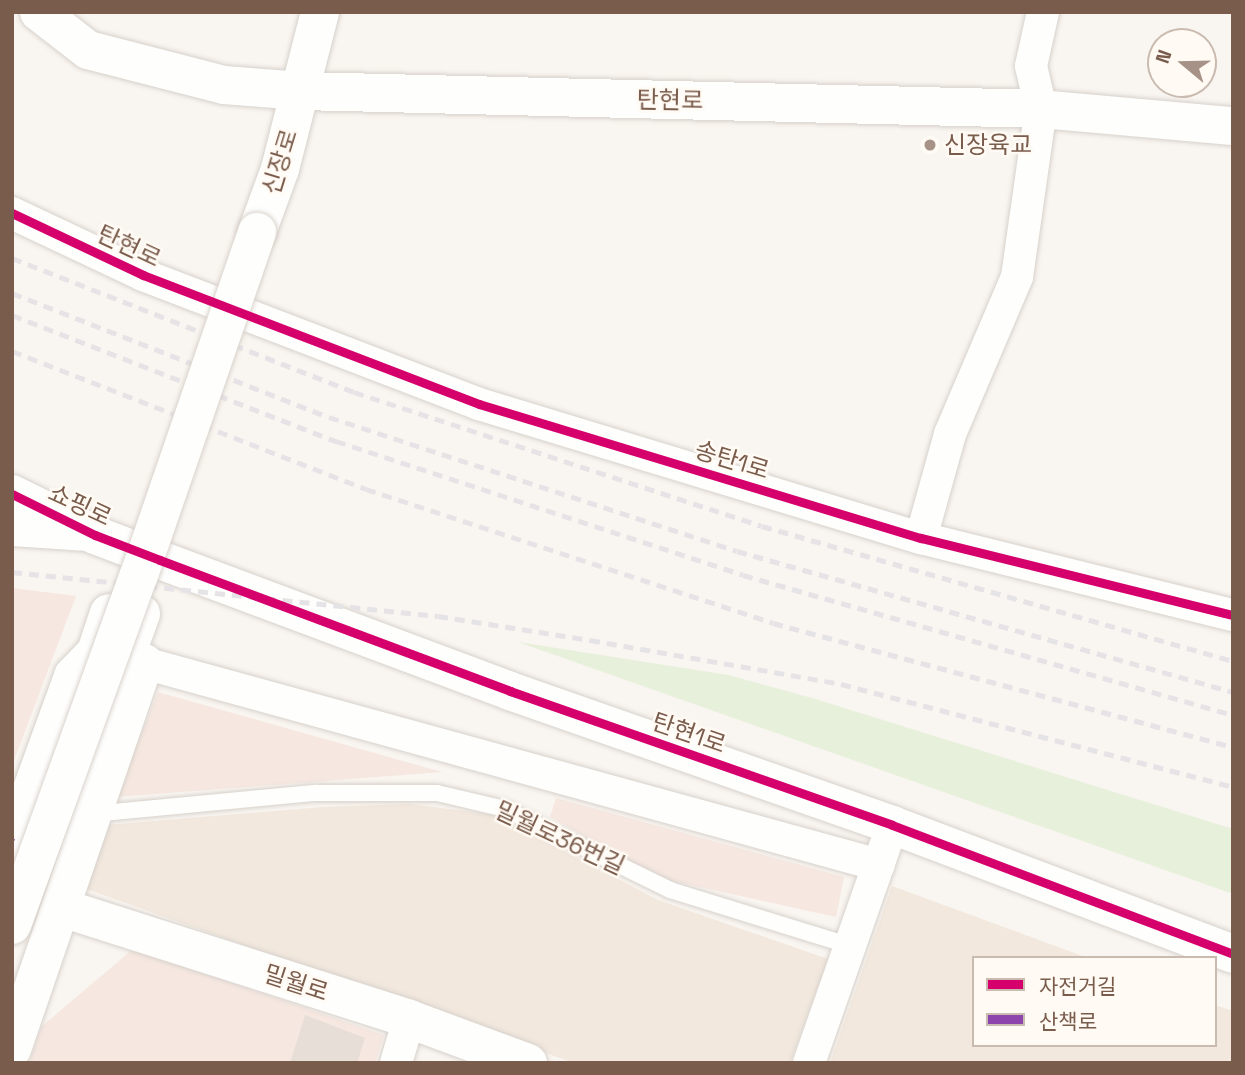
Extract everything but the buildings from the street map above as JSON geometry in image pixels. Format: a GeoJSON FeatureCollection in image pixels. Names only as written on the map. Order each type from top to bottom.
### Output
{"type":"FeatureCollection","features":[{"type":"Feature","properties":{"kind":"street","name":"탄현로"},"geometry":{"type":"LineString","coordinates":[[39,12],[88,50],[223,85],[301,91],[1041,109],[1233,126]]}},
{"type":"Feature","properties":{"kind":"street","name":"신장로"},"geometry":{"type":"LineString","coordinates":[[12,925],[139,575],[280,169],[320,12]]}},
{"type":"Feature","properties":{"kind":"street"},"geometry":{"type":"LineString","coordinates":[[921,538],[950,434],[1017,276],[1041,109],[1031,66],[1043,12]]}},
{"type":"Feature","properties":{"kind":"street","name":"탄현로"},"geometry":{"type":"LineString","coordinates":[[12,213],[143,275],[231,309]]}},
{"type":"Feature","properties":{"kind":"street","name":"송탄1로"},"geometry":{"type":"LineString","coordinates":[[231,309],[479,404],[921,538],[1233,615]]}},
{"type":"Feature","properties":{"kind":"street","name":"쇼핑로"},"geometry":{"type":"LineString","coordinates":[[12,494],[95,535],[146,554]]}},
{"type":"Feature","properties":{"kind":"street","name":"쇼핑로"},"geometry":{"type":"LineString","coordinates":[[12,530],[95,535]]}},
{"type":"Feature","properties":{"kind":"street"},"geometry":{"type":"LineString","coordinates":[[146,554],[125,659],[879,865]]}},
{"type":"Feature","properties":{"kind":"street"},"geometry":{"type":"LineString","coordinates":[[13,842],[74,676],[96,652],[146,554]]}},
{"type":"Feature","properties":{"kind":"street","name":"탄현1로"},"geometry":{"type":"LineString","coordinates":[[146,554],[510,691],[892,825],[1233,954]]}},
{"type":"Feature","properties":{"kind":"street"},"geometry":{"type":"LineString","coordinates":[[12,1049],[62,908],[90,814],[144,663]]}},
{"type":"Feature","properties":{"kind":"street"},"geometry":{"type":"LineString","coordinates":[[809,1063],[892,825]]}},
{"type":"Feature","properties":{"kind":"street","name":"밀월로"},"geometry":{"type":"LineString","coordinates":[[62,908],[409,1018],[528,1063]]}},
{"type":"Feature","properties":{"kind":"street"},"geometry":{"type":"LineString","coordinates":[[396,1063],[409,1018]]}},
{"type":"Feature","properties":{"kind":"lane","name":"밀월로36번길"},"geometry":{"type":"LineString","coordinates":[[90,814],[316,793],[437,793],[505,808],[670,890],[850,946]]}},
{"type":"Feature","properties":{"kind":"shaded area"},"geometry":{"type":"Polygon","coordinates":[[[12,588],[76,596],[12,766],[12,588]]]}},
{"type":"Feature","properties":{"kind":"shaded area"},"geometry":{"type":"Polygon","coordinates":[[[158,692],[442,772],[116,797],[158,692]]]}},
{"type":"Feature","properties":{"kind":"shaded area"},"geometry":{"type":"Polygon","coordinates":[[[556,798],[844,877],[836,917],[659,878],[550,817],[556,798]]]}},
{"type":"Feature","properties":{"kind":"shaded area"},"geometry":{"type":"Polygon","coordinates":[[[410,804],[495,815],[658,900],[828,959],[790,1063],[574,1063],[84,888],[107,825],[323,807],[410,804]]]}},
{"type":"Feature","properties":{"kind":"shaded area"},"geometry":{"type":"Polygon","coordinates":[[[892,886],[1083,956],[972,956],[972,1047],[1217,1047],[1217,1006],[1233,1011],[1233,1063],[830,1063],[892,886]]]}},
{"type":"Feature","properties":{"kind":"shaded area"},"geometry":{"type":"Polygon","coordinates":[[[133,949],[384,1035],[375,1063],[29,1063],[41,1027],[133,949]]]}},
{"type":"Feature","properties":{"kind":"green space"},"geometry":{"type":"Polygon","coordinates":[[[518,642],[728,675],[812,698],[1233,829],[1233,894],[518,642]]]}},
{"type":"Feature","properties":{"kind":"railway"},"geometry":{"type":"LineString","coordinates":[[12,258],[354,392],[762,526],[1233,661]]}},
{"type":"Feature","properties":{"kind":"railway"},"geometry":{"type":"LineString","coordinates":[[12,293],[329,417],[737,551],[1233,692]]}},
{"type":"Feature","properties":{"kind":"railway"},"geometry":{"type":"LineString","coordinates":[[12,315],[336,441],[743,575],[1233,715]]}},
{"type":"Feature","properties":{"kind":"railway"},"geometry":{"type":"LineString","coordinates":[[12,351],[366,489],[773,623],[1233,747]]}},
{"type":"Feature","properties":{"kind":"railway"},"geometry":{"type":"LineString","coordinates":[[12,572],[438,616],[841,684],[1233,787]]}},
{"type":"Feature","properties":{"kind":"cycle path"},"geometry":{"type":"LineString","coordinates":[[12,213],[143,275],[479,404],[921,538],[1233,615]]}},
{"type":"Feature","properties":{"kind":"cycle path"},"geometry":{"type":"LineString","coordinates":[[12,494],[95,535],[160,560],[510,691],[892,825],[1233,954]]}},
{"type":"Feature","properties":{"kind":"place","name":"신장육교"},"geometry":{"type":"Point","coordinates":[930,145]}}]}
